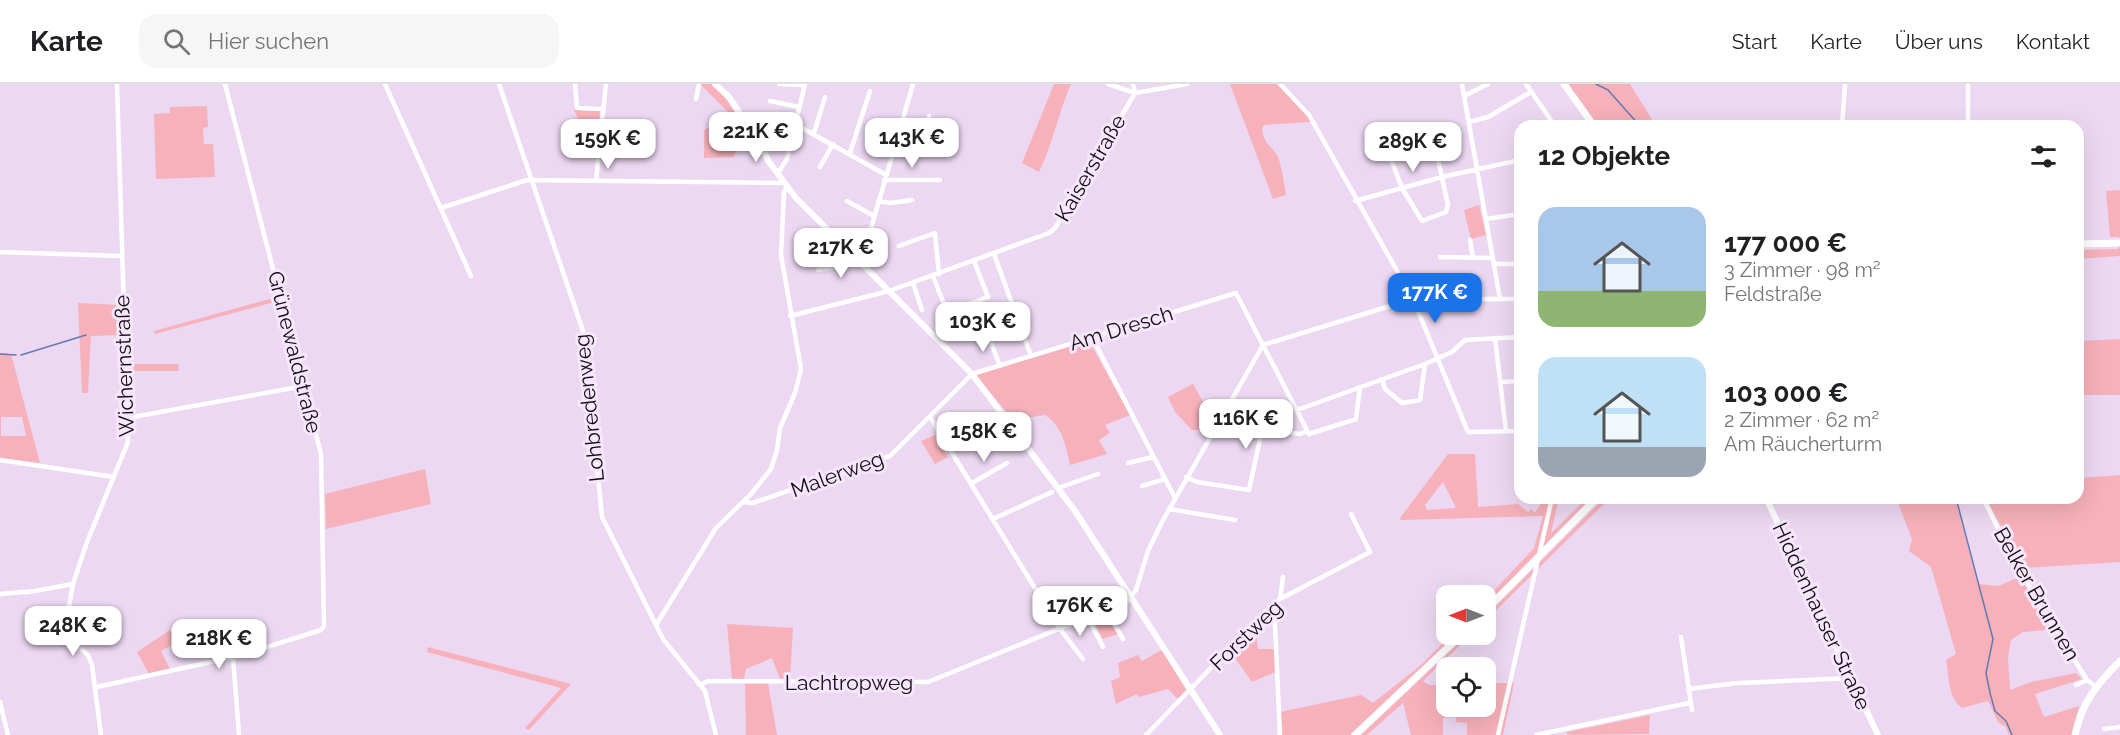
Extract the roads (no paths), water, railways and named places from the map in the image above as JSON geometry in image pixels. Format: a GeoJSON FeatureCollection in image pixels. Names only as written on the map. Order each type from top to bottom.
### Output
{"type":"FeatureCollection","features":[{"type":"Feature","properties":{"kind":"main road"},"geometry":{"type":"LineString","coordinates":[[1564,84],[1590,120]]}},
{"type":"Feature","properties":{"kind":"main road"},"geometry":{"type":"LineString","coordinates":[[2084,244],[2120,243]]}},
{"type":"Feature","properties":{"kind":"main road"},"geometry":{"type":"LineString","coordinates":[[1496,600],[1591,504]]}},
{"type":"Feature","properties":{"kind":"main road"},"geometry":{"type":"LineString","coordinates":[[1354,735],[1450,645]]}},
{"type":"Feature","properties":{"kind":"main road"},"geometry":{"type":"LineString","coordinates":[[2075,735],[2080,714],[2095,686],[2120,660]]}},
{"type":"Feature","properties":{"kind":"street","name":"Wichernstraße"},"geometry":{"type":"LineString","coordinates":[[101,735],[97,687],[90,660],[68,634],[67,615],[73,584],[128,442],[117,84]]}},
{"type":"Feature","properties":{"kind":"street","name":"Grünewaldstraße"},"geometry":{"type":"LineString","coordinates":[[225,84],[322,462],[324,626],[321,630],[233,657]]}},
{"type":"Feature","properties":{"kind":"street"},"geometry":{"type":"LineString","coordinates":[[385,84],[471,276]]}},
{"type":"Feature","properties":{"kind":"street","name":"Lohbredenweg"},"geometry":{"type":"LineString","coordinates":[[499,84],[584,334],[599,507],[663,639],[700,685],[709,703],[716,735]]}},
{"type":"Feature","properties":{"kind":"street"},"geometry":{"type":"LineString","coordinates":[[575,84],[577,108],[603,109]]}},
{"type":"Feature","properties":{"kind":"street"},"geometry":{"type":"LineString","coordinates":[[596,181],[606,84]]}},
{"type":"Feature","properties":{"kind":"street"},"geometry":{"type":"LineString","coordinates":[[696,99],[699,84]]}},
{"type":"Feature","properties":{"kind":"street"},"geometry":{"type":"LineString","coordinates":[[715,84],[729,97],[785,185],[972,374],[1129,596],[1137,604],[1142,616],[1220,735]]}},
{"type":"Feature","properties":{"kind":"street"},"geometry":{"type":"LineString","coordinates":[[777,172],[786,163],[805,85],[779,84]]}},
{"type":"Feature","properties":{"kind":"street"},"geometry":{"type":"LineString","coordinates":[[861,262],[913,84]]}},
{"type":"Feature","properties":{"kind":"street"},"geometry":{"type":"LineString","coordinates":[[1108,84],[1135,93],[1134,84]]}},
{"type":"Feature","properties":{"kind":"street","name":"Kaiserstraße"},"geometry":{"type":"LineString","coordinates":[[790,316],[889,291],[994,254],[1053,230],[1135,93],[1187,84]]}},
{"type":"Feature","properties":{"kind":"street"},"geometry":{"type":"LineString","coordinates":[[1280,84],[1309,115],[1355,201],[1413,299],[1468,432],[1514,431]]}},
{"type":"Feature","properties":{"kind":"street"},"geometry":{"type":"LineString","coordinates":[[1462,84],[1500,299]]}},
{"type":"Feature","properties":{"kind":"street"},"geometry":{"type":"LineString","coordinates":[[1464,96],[1488,84]]}},
{"type":"Feature","properties":{"kind":"street"},"geometry":{"type":"LineString","coordinates":[[1526,84],[1551,120]]}},
{"type":"Feature","properties":{"kind":"street"},"geometry":{"type":"LineString","coordinates":[[1842,120],[1845,84]]}},
{"type":"Feature","properties":{"kind":"street"},"geometry":{"type":"LineString","coordinates":[[1968,84],[1968,120]]}},
{"type":"Feature","properties":{"kind":"street"},"geometry":{"type":"LineString","coordinates":[[850,153],[870,91]]}},
{"type":"Feature","properties":{"kind":"street"},"geometry":{"type":"LineString","coordinates":[[1469,122],[1488,117],[1531,92]]}},
{"type":"Feature","properties":{"kind":"street"},"geometry":{"type":"LineString","coordinates":[[814,133],[825,97]]}},
{"type":"Feature","properties":{"kind":"street"},"geometry":{"type":"LineString","coordinates":[[770,101],[799,106]]}},
{"type":"Feature","properties":{"kind":"street"},"geometry":{"type":"LineString","coordinates":[[899,132],[927,135],[929,116]]}},
{"type":"Feature","properties":{"kind":"street"},"geometry":{"type":"LineString","coordinates":[[795,124],[850,153],[885,178],[940,180]]}},
{"type":"Feature","properties":{"kind":"street"},"geometry":{"type":"LineString","coordinates":[[1370,156],[1389,153],[1434,137],[1448,205],[1446,212],[1422,221],[1402,188],[1389,153]]}},
{"type":"Feature","properties":{"kind":"street"},"geometry":{"type":"LineString","coordinates":[[820,167],[833,144]]}},
{"type":"Feature","properties":{"kind":"street"},"geometry":{"type":"LineString","coordinates":[[1355,201],[1442,177],[1514,161]]}},
{"type":"Feature","properties":{"kind":"street"},"geometry":{"type":"LineString","coordinates":[[441,208],[532,181],[785,185]]}},
{"type":"Feature","properties":{"kind":"street"},"geometry":{"type":"LineString","coordinates":[[656,625],[716,528],[743,502],[771,469],[782,420],[800,381],[801,369],[781,255],[785,185]]}},
{"type":"Feature","properties":{"kind":"street"},"geometry":{"type":"LineString","coordinates":[[878,201],[890,203],[912,200]]}},
{"type":"Feature","properties":{"kind":"street"},"geometry":{"type":"LineString","coordinates":[[847,201],[874,216]]}},
{"type":"Feature","properties":{"kind":"street"},"geometry":{"type":"LineString","coordinates":[[1486,219],[1514,215]]}},
{"type":"Feature","properties":{"kind":"street"},"geometry":{"type":"LineString","coordinates":[[899,246],[935,233],[936,275],[947,312],[988,297],[974,261]]}},
{"type":"Feature","properties":{"kind":"street"},"geometry":{"type":"LineString","coordinates":[[1470,240],[1473,258]]}},
{"type":"Feature","properties":{"kind":"street"},"geometry":{"type":"LineString","coordinates":[[0,252],[121,255]]}},
{"type":"Feature","properties":{"kind":"street"},"geometry":{"type":"LineString","coordinates":[[994,254],[1031,356]]}},
{"type":"Feature","properties":{"kind":"street"},"geometry":{"type":"LineString","coordinates":[[1440,256],[1493,258]]}},
{"type":"Feature","properties":{"kind":"street"},"geometry":{"type":"LineString","coordinates":[[818,270],[828,271],[861,262]]}},
{"type":"Feature","properties":{"kind":"street"},"geometry":{"type":"LineString","coordinates":[[1494,264],[1514,264]]}},
{"type":"Feature","properties":{"kind":"street"},"geometry":{"type":"LineString","coordinates":[[913,283],[922,310]]}},
{"type":"Feature","properties":{"kind":"street","name":"Am Dresch"},"geometry":{"type":"LineString","coordinates":[[972,374],[1236,293],[1263,345]]}},
{"type":"Feature","properties":{"kind":"street"},"geometry":{"type":"LineString","coordinates":[[1235,520],[1169,509],[1263,345],[1413,299],[1514,299]]}},
{"type":"Feature","properties":{"kind":"street"},"geometry":{"type":"LineString","coordinates":[[987,332],[1000,366]]}},
{"type":"Feature","properties":{"kind":"street"},"geometry":{"type":"LineString","coordinates":[[1092,337],[1175,498]]}},
{"type":"Feature","properties":{"kind":"street"},"geometry":{"type":"LineString","coordinates":[[1495,338],[1506,431]]}},
{"type":"Feature","properties":{"kind":"street"},"geometry":{"type":"LineString","coordinates":[[1297,410],[1352,393],[1360,387],[1425,364],[1452,352],[1464,340],[1514,338]]}},
{"type":"Feature","properties":{"kind":"street"},"geometry":{"type":"LineString","coordinates":[[1263,345],[1308,433]]}},
{"type":"Feature","properties":{"kind":"street"},"geometry":{"type":"LineString","coordinates":[[1382,379],[1385,389],[1402,404],[1420,400],[1425,364]]}},
{"type":"Feature","properties":{"kind":"street","name":"Malerweg"},"geometry":{"type":"LineString","coordinates":[[743,502],[753,503],[885,459],[972,374]]}},
{"type":"Feature","properties":{"kind":"street"},"geometry":{"type":"LineString","coordinates":[[1500,382],[1514,381]]}},
{"type":"Feature","properties":{"kind":"street"},"geometry":{"type":"LineString","coordinates":[[127,418],[304,386]]}},
{"type":"Feature","properties":{"kind":"street"},"geometry":{"type":"LineString","coordinates":[[1186,477],[1197,482],[1249,490],[1262,430],[1300,434],[1356,419],[1360,387]]}},
{"type":"Feature","properties":{"kind":"street"},"geometry":{"type":"LineString","coordinates":[[930,417],[1060,629],[1083,659]]}},
{"type":"Feature","properties":{"kind":"street"},"geometry":{"type":"LineString","coordinates":[[951,449],[983,427]]}},
{"type":"Feature","properties":{"kind":"street"},"geometry":{"type":"LineString","coordinates":[[1128,463],[1153,457]]}},
{"type":"Feature","properties":{"kind":"street"},"geometry":{"type":"LineString","coordinates":[[0,460],[114,477]]}},
{"type":"Feature","properties":{"kind":"street"},"geometry":{"type":"LineString","coordinates":[[972,483],[1007,463]]}},
{"type":"Feature","properties":{"kind":"street"},"geometry":{"type":"LineString","coordinates":[[993,519],[1055,490],[1098,474]]}},
{"type":"Feature","properties":{"kind":"street"},"geometry":{"type":"LineString","coordinates":[[1142,486],[1165,479]]}},
{"type":"Feature","properties":{"kind":"street"},"geometry":{"type":"LineString","coordinates":[[1498,735],[1551,504]]}},
{"type":"Feature","properties":{"kind":"street","name":"Hiddenhauser Straße"},"geometry":{"type":"LineString","coordinates":[[1769,504],[1878,735]]}},
{"type":"Feature","properties":{"kind":"street","name":"Belker Brunnen"},"geometry":{"type":"LineString","coordinates":[[1986,504],[2017,567],[2087,680],[2095,686]]}},
{"type":"Feature","properties":{"kind":"street","name":"Lachtropweg"},"geometry":{"type":"LineString","coordinates":[[700,685],[708,681],[928,682],[1088,618],[1129,596],[1139,581],[1148,552],[1169,509]]}},
{"type":"Feature","properties":{"kind":"street","name":"Forstweg"},"geometry":{"type":"LineString","coordinates":[[1146,735],[1280,599],[1370,552],[1351,514]]}},
{"type":"Feature","properties":{"kind":"street"},"geometry":{"type":"LineString","coordinates":[[1280,599],[1283,577]]}},
{"type":"Feature","properties":{"kind":"street"},"geometry":{"type":"LineString","coordinates":[[0,594],[73,584]]}},
{"type":"Feature","properties":{"kind":"street"},"geometry":{"type":"LineString","coordinates":[[1274,604],[1280,735]]}},
{"type":"Feature","properties":{"kind":"street"},"geometry":{"type":"LineString","coordinates":[[1106,610],[1123,639]]}},
{"type":"Feature","properties":{"kind":"street"},"geometry":{"type":"LineString","coordinates":[[1088,618],[1103,647]]}},
{"type":"Feature","properties":{"kind":"street"},"geometry":{"type":"LineString","coordinates":[[1681,637],[1689,703],[1692,710]]}},
{"type":"Feature","properties":{"kind":"street"},"geometry":{"type":"LineString","coordinates":[[97,687],[233,657],[239,735]]}},
{"type":"Feature","properties":{"kind":"street"},"geometry":{"type":"LineString","coordinates":[[1688,689],[1738,683],[1851,678]]}},
{"type":"Feature","properties":{"kind":"street"},"geometry":{"type":"LineString","coordinates":[[2076,685],[2087,680]]}},
{"type":"Feature","properties":{"kind":"street"},"geometry":{"type":"LineString","coordinates":[[0,702],[9,735]]}},
{"type":"Feature","properties":{"kind":"street"},"geometry":{"type":"LineString","coordinates":[[1536,735],[1689,703]]}},
{"type":"Feature","properties":{"kind":"street"},"geometry":{"type":"LineString","coordinates":[[2104,729],[2120,727]]}},
{"type":"Feature","properties":{"kind":"waterway"},"geometry":{"type":"LineString","coordinates":[[1596,84],[1608,90],[1635,120]]}},
{"type":"Feature","properties":{"kind":"waterway"},"geometry":{"type":"LineString","coordinates":[[21,355],[86,335]]}},
{"type":"Feature","properties":{"kind":"waterway"},"geometry":{"type":"LineString","coordinates":[[0,354],[16,355]]}},
{"type":"Feature","properties":{"kind":"waterway"},"geometry":{"type":"LineString","coordinates":[[1958,504],[1993,639],[1986,673],[1990,693],[1995,711],[2006,721],[2012,735]]}}]}
